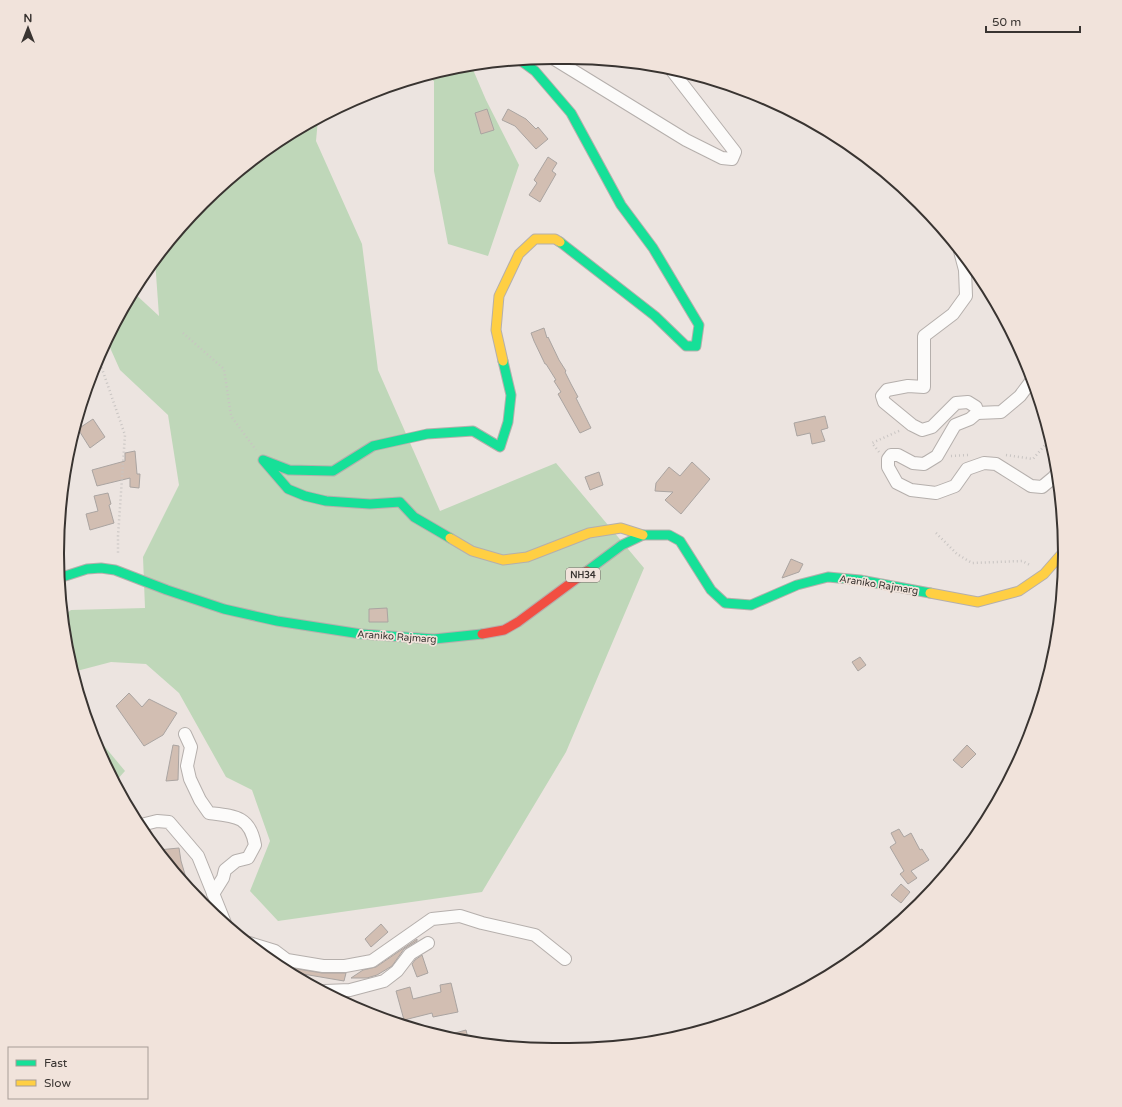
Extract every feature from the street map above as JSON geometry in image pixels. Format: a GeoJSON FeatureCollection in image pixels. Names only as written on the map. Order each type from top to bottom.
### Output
{"type":"FeatureCollection","features":[{"type":"Feature","properties":{"kind":"main road"},"geometry":{"type":"LineString","coordinates":[[263,460],[289,470],[333,471],[373,446],[427,434],[473,431],[500,447],[508,422],[511,395],[496,330],[499,296],[519,254],[535,239],[555,239],[655,316],[686,346],[696,346],[699,325],[652,248],[621,205],[571,113],[535,71],[527,65]]}},
{"type":"Feature","properties":{"kind":"main road"},"geometry":{"type":"LineString","coordinates":[[263,460],[288,489],[305,496],[326,501],[370,504],[400,502],[414,517],[472,551],[503,560],[527,557],[589,533],[621,528],[643,535]]}},
{"type":"Feature","properties":{"kind":"main road","name":"Araniko Rajmarg"},"geometry":{"type":"LineString","coordinates":[[65,576],[88,569],[101,568],[118,571],[167,590],[224,609],[277,621],[361,634],[434,639],[486,634],[504,630],[544,604],[622,545],[643,535],[669,535],[680,542],[711,590],[725,603],[738,605],[751,605],[797,585],[828,578],[860,580],[978,602],[1019,591],[1044,574],[1058,558]]}},
{"type":"Feature","properties":{"kind":"street"},"geometry":{"type":"LineString","coordinates":[[562,64],[686,140],[722,158],[732,159],[735,152],[676,76]]}},
{"type":"Feature","properties":{"kind":"street"},"geometry":{"type":"LineString","coordinates":[[964,265],[966,296],[953,314],[924,336],[924,387],[908,386],[887,390],[882,396],[884,402],[922,430],[932,428],[956,403],[968,402],[976,406],[977,413]]}},
{"type":"Feature","properties":{"kind":"street"},"geometry":{"type":"LineString","coordinates":[[1028,385],[1020,396],[1001,412],[977,413],[970,419],[955,425],[937,456],[924,464],[913,463],[898,455],[892,455],[888,459],[888,467],[897,483],[911,490],[936,493],[955,486],[967,469],[984,463],[996,464],[1031,486],[1042,487],[1052,479]]}},
{"type":"Feature","properties":{"kind":"street"},"geometry":{"type":"LineString","coordinates":[[185,734],[191,747],[187,766],[190,779],[200,800],[209,813],[230,815],[244,822],[251,830],[255,846],[248,858],[236,861],[225,870],[223,878],[212,894]]}},
{"type":"Feature","properties":{"kind":"street"},"geometry":{"type":"LineString","coordinates":[[145,824],[157,821],[169,822],[198,856],[220,912]]}},
{"type":"Feature","properties":{"kind":"street"},"geometry":{"type":"LineString","coordinates":[[263,947],[275,951],[287,960],[323,966],[345,966],[372,961],[432,919],[460,916],[482,923],[535,935],[565,959]]}},
{"type":"Feature","properties":{"kind":"street"},"geometry":{"type":"LineString","coordinates":[[334,991],[350,990],[384,981],[397,971],[410,954],[428,943]]}},
{"type":"Feature","properties":{"kind":"path"},"geometry":{"type":"LineString","coordinates":[[183,333],[224,369],[231,416],[263,460]]}},
{"type":"Feature","properties":{"kind":"path"},"geometry":{"type":"LineString","coordinates":[[101,366],[126,435],[118,536],[118,571]]}},
{"type":"Feature","properties":{"kind":"path"},"geometry":{"type":"LineString","coordinates":[[936,533],[957,554],[972,563],[1022,560],[1044,574]]}},
{"type":"Feature","properties":{"kind":"green space"},"geometry":{"type":"Polygon","coordinates":[[[473,71],[486,100],[519,165],[488,256],[448,244],[434,171],[434,81],[432,80],[473,71]]]}},
{"type":"Feature","properties":{"kind":"green space"},"geometry":{"type":"Polygon","coordinates":[[[317,125],[316,141],[362,244],[378,370],[440,511],[556,463],[644,568],[566,752],[482,892],[278,921],[250,891],[270,841],[252,790],[226,777],[179,693],[146,664],[111,662],[79,671],[73,649],[68,613],[71,610],[145,608],[143,557],[179,485],[168,415],[120,370],[110,347],[138,296],[159,316],[156,269],[185,231],[207,207],[256,165],[282,146],[317,125]]]}},
{"type":"Feature","properties":{"kind":"green space"},"geometry":{"type":"Polygon","coordinates":[[[102,744],[125,771],[119,778],[102,744]]]}},
{"type":"Feature","properties":{"kind":"building"},"geometry":{"type":"Polygon","coordinates":[[[487,109],[494,130],[481,134],[475,113],[487,109]]]}},
{"type":"Feature","properties":{"kind":"building"},"geometry":{"type":"Polygon","coordinates":[[[508,109],[526,119],[536,129],[538,127],[548,139],[536,149],[515,126],[502,120],[508,109]]]}},
{"type":"Feature","properties":{"kind":"building"},"geometry":{"type":"Polygon","coordinates":[[[548,157],[557,163],[552,171],[556,174],[540,202],[529,195],[537,183],[534,180],[548,157]]]}},
{"type":"Feature","properties":{"kind":"building"},"geometry":{"type":"Polygon","coordinates":[[[544,328],[547,338],[548,337],[566,371],[565,372],[578,397],[576,398],[591,428],[580,433],[558,394],[561,392],[554,381],[556,380],[545,364],[531,333],[544,328]]]}},
{"type":"Feature","properties":{"kind":"building"},"geometry":{"type":"Polygon","coordinates":[[[825,416],[828,428],[821,430],[825,441],[812,444],[810,433],[797,436],[794,423],[825,416]]]}},
{"type":"Feature","properties":{"kind":"building"},"geometry":{"type":"Polygon","coordinates":[[[93,419],[105,437],[90,448],[80,432],[81,427],[93,419]]]}},
{"type":"Feature","properties":{"kind":"building"},"geometry":{"type":"Polygon","coordinates":[[[135,451],[137,474],[140,474],[139,488],[130,487],[130,478],[97,486],[92,470],[125,461],[125,453],[135,451]]]}},
{"type":"Feature","properties":{"kind":"building"},"geometry":{"type":"Polygon","coordinates":[[[692,462],[710,479],[681,514],[665,500],[673,492],[655,491],[656,483],[669,467],[680,476],[692,462]]]}},
{"type":"Feature","properties":{"kind":"building"},"geometry":{"type":"Polygon","coordinates":[[[599,472],[603,485],[590,490],[585,477],[599,472]]]}},
{"type":"Feature","properties":{"kind":"building"},"geometry":{"type":"Polygon","coordinates":[[[108,493],[111,504],[109,505],[114,523],[90,530],[86,514],[98,511],[94,496],[108,493]]]}},
{"type":"Feature","properties":{"kind":"building"},"geometry":{"type":"Polygon","coordinates":[[[791,559],[803,564],[799,572],[782,578],[791,559]]]}},
{"type":"Feature","properties":{"kind":"building"},"geometry":{"type":"Polygon","coordinates":[[[387,608],[388,622],[369,622],[369,609],[387,608]]]}},
{"type":"Feature","properties":{"kind":"building"},"geometry":{"type":"Polygon","coordinates":[[[860,657],[866,665],[858,671],[852,662],[860,657]]]}},
{"type":"Feature","properties":{"kind":"building"},"geometry":{"type":"Polygon","coordinates":[[[129,693],[142,707],[149,699],[177,713],[163,735],[144,746],[116,706],[129,693]]]}},
{"type":"Feature","properties":{"kind":"building"},"geometry":{"type":"Polygon","coordinates":[[[173,745],[179,746],[178,780],[166,781],[173,745]]]}},
{"type":"Feature","properties":{"kind":"building"},"geometry":{"type":"Polygon","coordinates":[[[967,745],[976,754],[962,768],[953,760],[967,745]]]}},
{"type":"Feature","properties":{"kind":"building"},"geometry":{"type":"Polygon","coordinates":[[[899,829],[904,837],[911,833],[920,850],[922,849],[929,860],[911,871],[917,878],[908,884],[900,874],[904,871],[890,847],[896,843],[891,833],[899,829]]]}},
{"type":"Feature","properties":{"kind":"building"},"geometry":{"type":"Polygon","coordinates":[[[179,848],[186,877],[165,851],[164,849],[179,848]]]}},
{"type":"Feature","properties":{"kind":"building"},"geometry":{"type":"Polygon","coordinates":[[[901,884],[910,892],[901,903],[891,895],[901,884]]]}},
{"type":"Feature","properties":{"kind":"building"},"geometry":{"type":"Polygon","coordinates":[[[381,924],[388,932],[371,947],[365,939],[381,924]]]}},
{"type":"Feature","properties":{"kind":"building"},"geometry":{"type":"Polygon","coordinates":[[[417,939],[417,941],[404,949],[392,966],[377,975],[367,978],[351,978],[363,970],[376,967],[417,939]]]}},
{"type":"Feature","properties":{"kind":"building"},"geometry":{"type":"Polygon","coordinates":[[[422,955],[428,973],[417,977],[412,964],[422,955]]]}},
{"type":"Feature","properties":{"kind":"building"},"geometry":{"type":"Polygon","coordinates":[[[295,968],[322,973],[346,973],[344,981],[304,974],[295,968]]]}},
{"type":"Feature","properties":{"kind":"building"},"geometry":{"type":"Polygon","coordinates":[[[451,983],[458,1012],[433,1017],[432,1013],[404,1019],[396,991],[410,987],[413,999],[441,992],[440,985],[451,983]]]}},
{"type":"Feature","properties":{"kind":"building"},"geometry":{"type":"Polygon","coordinates":[[[466,1030],[467,1035],[458,1034],[455,1033],[466,1030]]]}},
{"type":"Feature","properties":{"kind":"traffic: fast"},"geometry":{"type":"LineString","coordinates":[[527,65],[535,71],[571,113],[621,205],[653,248],[699,325],[696,346],[686,346],[655,316],[560,242]]}},
{"type":"Feature","properties":{"kind":"traffic: fast"},"geometry":{"type":"LineString","coordinates":[[450,538],[414,517],[400,502],[370,504],[326,501],[305,496],[288,489],[263,460],[289,470],[333,471],[373,446],[427,434],[473,431],[500,447],[508,422],[511,395],[503,361]]}},
{"type":"Feature","properties":{"kind":"traffic: fast"},"geometry":{"type":"LineString","coordinates":[[587,571],[622,545],[643,535],[669,535],[680,541],[711,590],[725,603],[751,605],[797,585],[828,577],[860,580],[930,593]]}},
{"type":"Feature","properties":{"kind":"traffic: fast"},"geometry":{"type":"LineString","coordinates":[[65,576],[87,569],[101,568],[115,570],[167,590],[224,609],[277,621],[361,634],[434,639],[482,634]]}},
{"type":"Feature","properties":{"kind":"traffic: slow"},"geometry":{"type":"LineString","coordinates":[[503,361],[496,330],[499,296],[519,254],[535,239],[555,239],[560,242]]}},
{"type":"Feature","properties":{"kind":"traffic: slow"},"geometry":{"type":"LineString","coordinates":[[450,538],[472,551],[503,560],[527,557],[589,533],[621,528],[643,535]]}},
{"type":"Feature","properties":{"kind":"traffic: slow"},"geometry":{"type":"LineString","coordinates":[[930,593],[978,602],[1019,591],[1044,574],[1058,558]]}},
{"type":"Feature","properties":{"kind":"traffic: jam"},"geometry":{"type":"LineString","coordinates":[[482,634],[504,630],[518,622],[587,571]]}}]}
